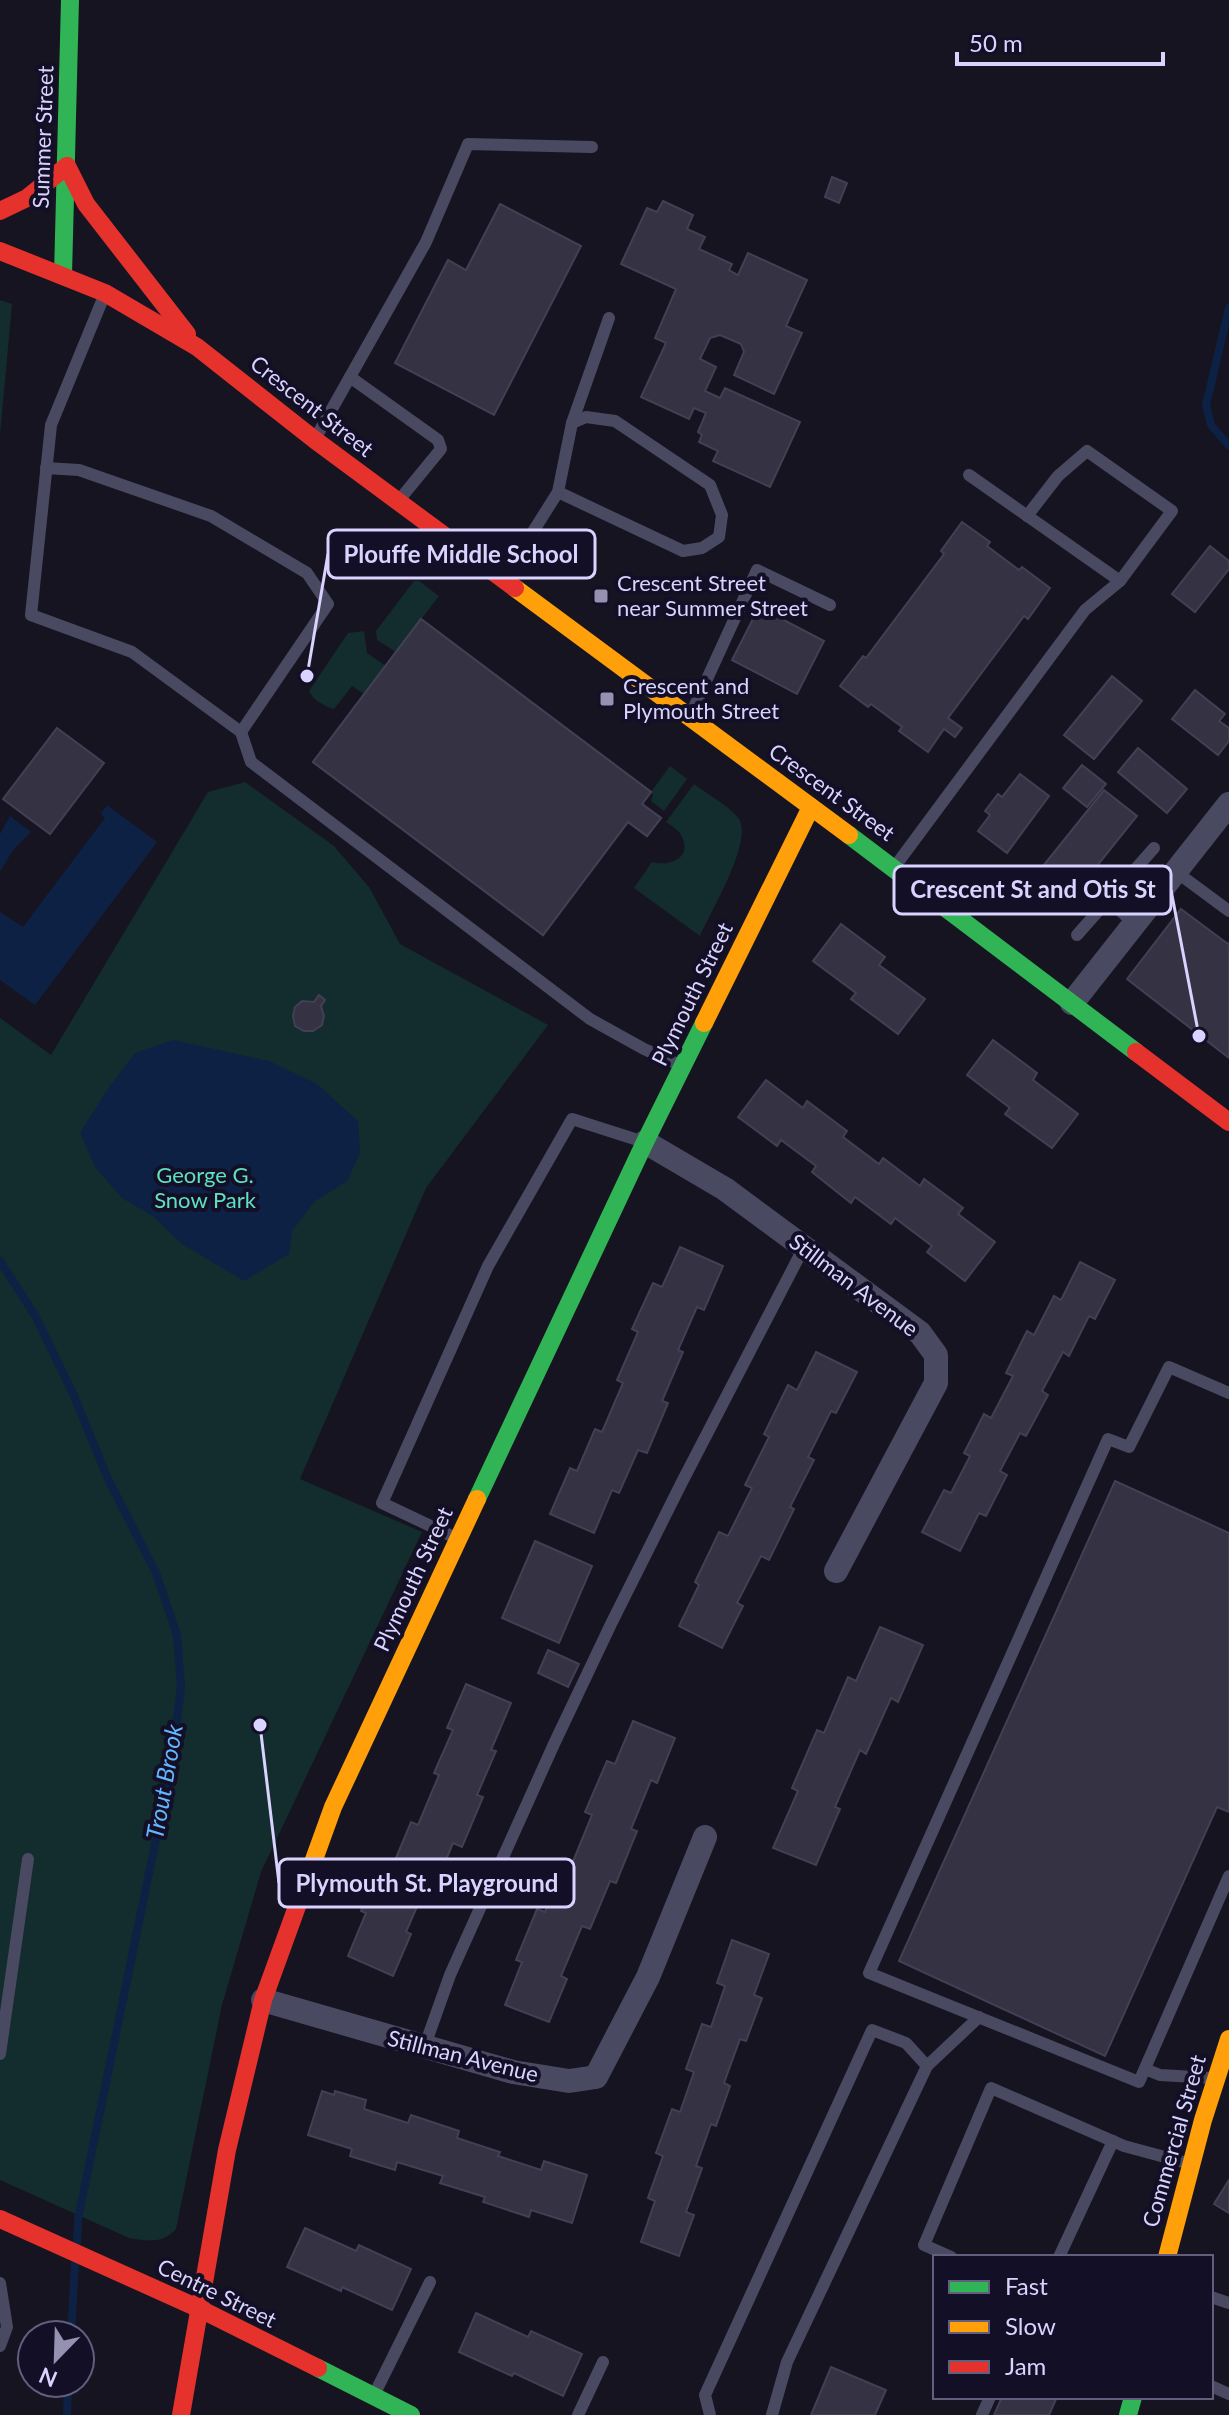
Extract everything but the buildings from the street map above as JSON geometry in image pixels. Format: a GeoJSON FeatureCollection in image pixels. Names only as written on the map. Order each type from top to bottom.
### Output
{"type":"FeatureCollection","features":[{"type":"Feature","properties":{"kind":"main road","name":"Summer Street"},"geometry":{"type":"LineString","coordinates":[[63,275],[70,0]]}},
{"type":"Feature","properties":{"kind":"main road"},"geometry":{"type":"LineString","coordinates":[[0,211],[14,207],[38,191],[67,166],[86,204],[197,347]]}},
{"type":"Feature","properties":{"kind":"main road","name":"Crescent Street"},"geometry":{"type":"LineString","coordinates":[[0,251],[105,293],[197,347],[315,440],[894,868],[1228,1122]]}},
{"type":"Feature","properties":{"kind":"main road","name":"Plymouth Street"},"geometry":{"type":"LineString","coordinates":[[181,2415],[227,2150],[263,2000],[333,1807],[645,1142],[811,807]]}},
{"type":"Feature","properties":{"kind":"main road","name":"Commercial Street"},"geometry":{"type":"LineString","coordinates":[[1167,2255],[1190,2163],[1222,2082],[1229,2039]]}},
{"type":"Feature","properties":{"kind":"main road","name":"Centre Street"},"geometry":{"type":"LineString","coordinates":[[5,2226],[52,2243],[200,2309],[411,2415]]}},
{"type":"Feature","properties":{"kind":"street"},"geometry":{"type":"LineString","coordinates":[[1072,1003],[1229,804]]}},
{"type":"Feature","properties":{"kind":"street","name":"Stillman Avenue"},"geometry":{"type":"LineString","coordinates":[[645,1142],[725,1189],[920,1333],[936,1355],[936,1383],[836,1571]]}},
{"type":"Feature","properties":{"kind":"street","name":"Stillman Avenue"},"geometry":{"type":"LineString","coordinates":[[263,2000],[513,2072],[569,2081],[596,2077],[648,1977],[705,1837]]}},
{"type":"Feature","properties":{"kind":"lane"},"geometry":{"type":"LineString","coordinates":[[315,440],[426,242],[468,144],[592,147]]}},
{"type":"Feature","properties":{"kind":"lane"},"geometry":{"type":"LineString","coordinates":[[105,293],[51,425],[31,615],[132,652],[241,732],[251,762],[590,1019],[682,1066]]}},
{"type":"Feature","properties":{"kind":"lane"},"geometry":{"type":"LineString","coordinates":[[503,579],[558,492],[572,423],[609,318]]}},
{"type":"Feature","properties":{"kind":"lane"},"geometry":{"type":"LineString","coordinates":[[350,377],[438,440],[441,449],[436,458],[398,502]]}},
{"type":"Feature","properties":{"kind":"lane"},"geometry":{"type":"LineString","coordinates":[[558,492],[683,551],[702,548],[719,537],[722,515],[710,485],[615,421],[586,417],[572,423]]}},
{"type":"Feature","properties":{"kind":"lane"},"geometry":{"type":"LineString","coordinates":[[894,868],[1085,610],[1120,581],[1172,511],[1087,451],[1058,476],[1027,516]]}},
{"type":"Feature","properties":{"kind":"lane"},"geometry":{"type":"LineString","coordinates":[[46,468],[79,470],[211,516],[307,573],[328,604],[241,732]]}},
{"type":"Feature","properties":{"kind":"lane"},"geometry":{"type":"LineString","coordinates":[[969,475],[1120,581]]}},
{"type":"Feature","properties":{"kind":"lane"},"geometry":{"type":"LineString","coordinates":[[689,717],[757,570],[830,605]]}},
{"type":"Feature","properties":{"kind":"lane"},"geometry":{"type":"LineString","coordinates":[[1077,935],[1154,848]]}},
{"type":"Feature","properties":{"kind":"lane"},"geometry":{"type":"LineString","coordinates":[[1175,871],[1229,911]]}},
{"type":"Feature","properties":{"kind":"lane"},"geometry":{"type":"LineString","coordinates":[[1108,900],[1135,924]]}},
{"type":"Feature","properties":{"kind":"lane"},"geometry":{"type":"LineString","coordinates":[[459,1539],[382,1503],[488,1266],[572,1119],[645,1142]]}},
{"type":"Feature","properties":{"kind":"lane"},"geometry":{"type":"LineString","coordinates":[[424,2048],[457,1960],[605,1637],[804,1247]]}},
{"type":"Feature","properties":{"kind":"lane"},"geometry":{"type":"LineString","coordinates":[[1229,1393],[1169,1367],[1129,1447],[1108,1439],[869,1973],[1139,2082],[1229,1876]]}},
{"type":"Feature","properties":{"kind":"lane"},"geometry":{"type":"LineString","coordinates":[[0,2054],[28,1859]]}},
{"type":"Feature","properties":{"kind":"lane"},"geometry":{"type":"LineString","coordinates":[[772,2415],[787,2362],[927,2066],[979,2017]]}},
{"type":"Feature","properties":{"kind":"lane"},"geometry":{"type":"LineString","coordinates":[[710,2415],[705,2395],[872,2030],[906,2043],[927,2066]]}},
{"type":"Feature","properties":{"kind":"lane"},"geometry":{"type":"LineString","coordinates":[[1145,2069],[1160,2075],[1222,2082]]}},
{"type":"Feature","properties":{"kind":"lane"},"geometry":{"type":"LineString","coordinates":[[946,2255],[924,2245],[991,2088],[1113,2141],[1190,2163]]}},
{"type":"Feature","properties":{"kind":"lane"},"geometry":{"type":"LineString","coordinates":[[1060,2255],[1113,2141]]}},
{"type":"Feature","properties":{"kind":"lane"},"geometry":{"type":"LineString","coordinates":[[374,2396],[430,2282]]}},
{"type":"Feature","properties":{"kind":"lane"},"geometry":{"type":"LineString","coordinates":[[0,2283],[7,2327],[0,2346]]}},
{"type":"Feature","properties":{"kind":"lane"},"geometry":{"type":"LineString","coordinates":[[578,2415],[603,2362]]}},
{"type":"Feature","properties":{"kind":"green space"},"geometry":{"type":"Polygon","coordinates":[[[0,300],[12,304],[0,435],[0,300]]]}},
{"type":"Feature","properties":{"kind":"green space"},"geometry":{"type":"Polygon","coordinates":[[[414,581],[419,581],[439,596],[396,652],[377,640],[376,631],[414,581]]]}},
{"type":"Feature","properties":{"kind":"green space"},"geometry":{"type":"Polygon","coordinates":[[[364,631],[367,653],[386,666],[364,694],[352,686],[334,709],[323,705],[309,691],[348,633],[364,631]]]}},
{"type":"Feature","properties":{"kind":"green space"},"geometry":{"type":"Polygon","coordinates":[[[670,766],[687,779],[664,811],[651,801],[651,792],[670,766]]]}},
{"type":"Feature","properties":{"kind":"green space","name":"George G. Snow Park"},"geometry":{"type":"Polygon","coordinates":[[[245,782],[334,846],[369,887],[400,944],[548,1025],[426,1188],[300,1479],[422,1532],[261,1872],[222,2005],[176,2229],[166,2237],[149,2240],[129,2238],[0,2180],[0,1018],[51,1055],[208,792],[245,782]]]}},
{"type":"Feature","properties":{"kind":"green space"},"geometry":{"type":"Polygon","coordinates":[[[694,784],[736,815],[742,830],[736,860],[700,936],[634,888],[652,862],[672,862],[682,855],[684,843],[681,835],[666,822],[694,784]]]}},
{"type":"Feature","properties":{"kind":"water"},"geometry":{"type":"Polygon","coordinates":[[[107,805],[157,842],[35,1005],[0,980],[0,912],[23,927],[105,818],[101,814],[107,805]]]}},
{"type":"Feature","properties":{"kind":"water"},"geometry":{"type":"Polygon","coordinates":[[[10,816],[31,832],[13,850],[0,872],[0,834],[10,816]]]}},
{"type":"Feature","properties":{"kind":"water"},"geometry":{"type":"Polygon","coordinates":[[[173,1040],[269,1061],[317,1084],[358,1121],[360,1153],[347,1181],[315,1201],[292,1231],[289,1254],[244,1281],[182,1244],[153,1216],[122,1198],[95,1167],[80,1133],[135,1053],[173,1040]]]}},
{"type":"Feature","properties":{"kind":"waterway"},"geometry":{"type":"LineString","coordinates":[[1229,308],[1206,405],[1211,425],[1229,446]]}},
{"type":"Feature","properties":{"kind":"waterway","name":"Trout Brook"},"geometry":{"type":"LineString","coordinates":[[0,1261],[36,1317],[74,1396],[108,1479],[156,1573],[177,1635],[181,1687],[172,1761],[78,2219],[77,2242]]}},
{"type":"Feature","properties":{"kind":"waterway","name":"Trout Brook"},"geometry":{"type":"LineString","coordinates":[[72,2319],[75,2264]]}},
{"type":"Feature","properties":{"kind":"waterway","name":"Trout Brook"},"geometry":{"type":"LineString","coordinates":[[67,2415],[68,2399]]}},
{"type":"Feature","properties":{"kind":"traffic: fast"},"geometry":{"type":"LineString","coordinates":[[63,275],[70,0]]}},
{"type":"Feature","properties":{"kind":"traffic: fast"},"geometry":{"type":"LineString","coordinates":[[849,835],[1136,1052]]}},
{"type":"Feature","properties":{"kind":"traffic: fast"},"geometry":{"type":"LineString","coordinates":[[477,1499],[704,1023]]}},
{"type":"Feature","properties":{"kind":"traffic: fast"},"geometry":{"type":"LineString","coordinates":[[318,2368],[411,2415]]}},
{"type":"Feature","properties":{"kind":"traffic: fast"},"geometry":{"type":"LineString","coordinates":[[1128,2415],[1132,2399]]}},
{"type":"Feature","properties":{"kind":"traffic: slow"},"geometry":{"type":"LineString","coordinates":[[515,588],[849,835]]}},
{"type":"Feature","properties":{"kind":"traffic: slow"},"geometry":{"type":"LineString","coordinates":[[704,1023],[811,807]]}},
{"type":"Feature","properties":{"kind":"traffic: slow"},"geometry":{"type":"LineString","coordinates":[[303,1890],[333,1807],[477,1499]]}},
{"type":"Feature","properties":{"kind":"traffic: slow"},"geometry":{"type":"LineString","coordinates":[[1168,2255],[1203,2120],[1229,2039]]}},
{"type":"Feature","properties":{"kind":"traffic: jam"},"geometry":{"type":"LineString","coordinates":[[67,166],[86,204],[187,334]]}},
{"type":"Feature","properties":{"kind":"traffic: jam"},"geometry":{"type":"LineString","coordinates":[[0,211],[27,198],[67,166]]}},
{"type":"Feature","properties":{"kind":"traffic: jam"},"geometry":{"type":"LineString","coordinates":[[0,251],[105,293],[197,347],[315,440],[515,588]]}},
{"type":"Feature","properties":{"kind":"traffic: jam"},"geometry":{"type":"LineString","coordinates":[[1136,1052],[1229,1122]]}},
{"type":"Feature","properties":{"kind":"traffic: jam"},"geometry":{"type":"LineString","coordinates":[[181,2415],[227,2150],[263,2000],[303,1890]]}},
{"type":"Feature","properties":{"kind":"traffic: jam"},"geometry":{"type":"LineString","coordinates":[[0,2219],[200,2309],[318,2368]]}},
{"type":"Feature","properties":{"kind":"place","name":"Crescent Street near Summer Street"},"geometry":{"type":"Point","coordinates":[601,596]}},
{"type":"Feature","properties":{"kind":"place","name":"Plouffe Middle School"},"geometry":{"type":"Point","coordinates":[307,676]}},
{"type":"Feature","properties":{"kind":"place","name":"Crescent and Plymouth Street"},"geometry":{"type":"Point","coordinates":[607,699]}},
{"type":"Feature","properties":{"kind":"place","name":"Crescent St and Otis St"},"geometry":{"type":"Point","coordinates":[1199,1036]}},
{"type":"Feature","properties":{"kind":"place","name":"Plymouth St. Playground"},"geometry":{"type":"Point","coordinates":[260,1725]}}]}
